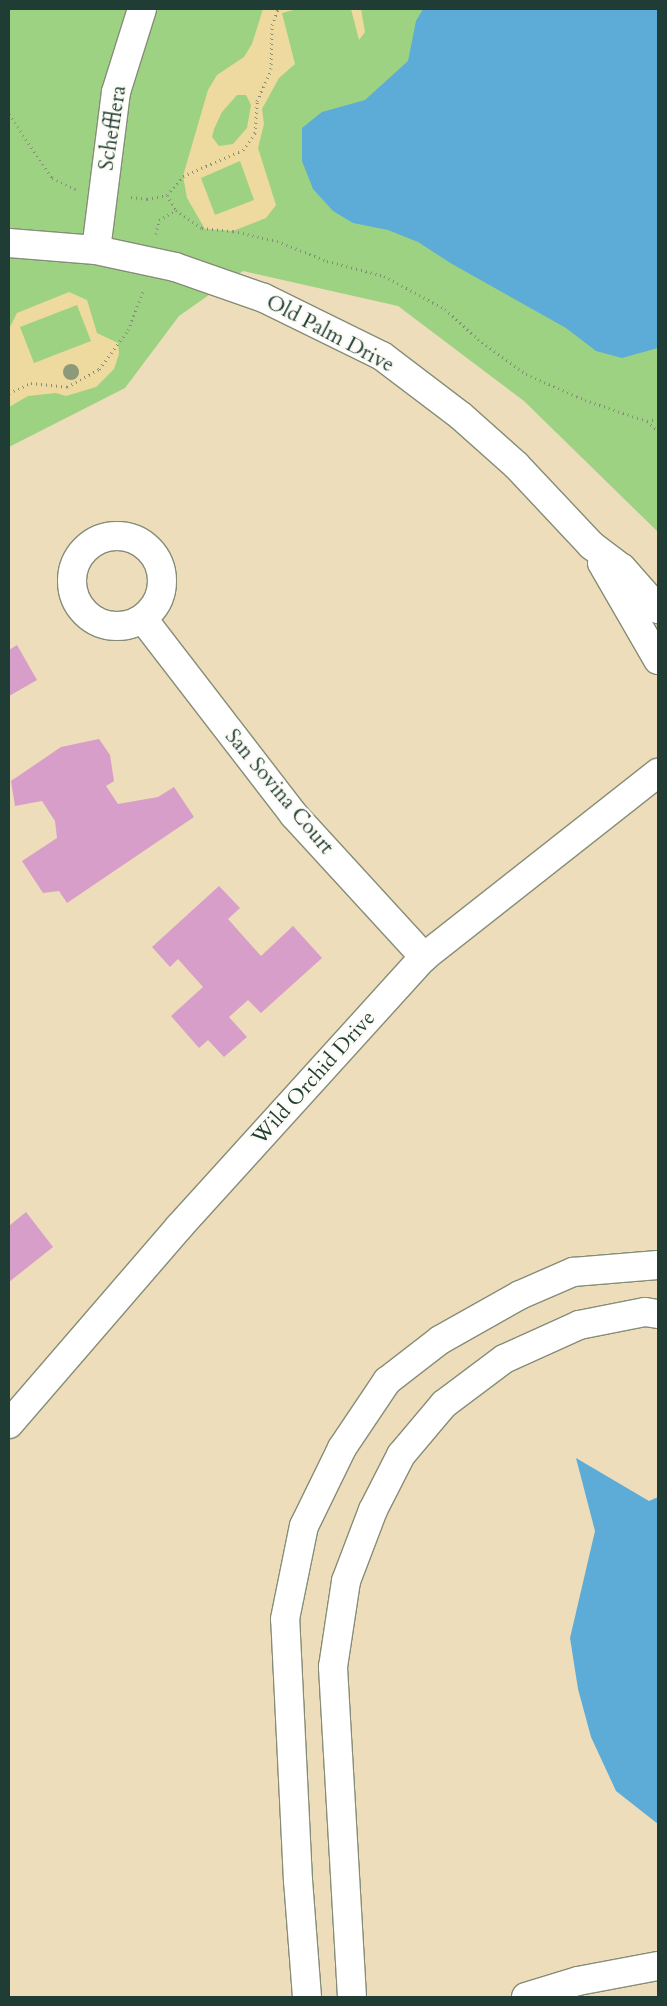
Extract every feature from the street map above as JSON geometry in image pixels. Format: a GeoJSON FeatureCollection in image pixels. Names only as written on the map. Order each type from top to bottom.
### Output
{"type":"FeatureCollection","features":[{"type":"Feature","properties":{"kind":"main road","name":"Schefflera"},"geometry":{"type":"LineString","coordinates":[[96,250],[116,92],[142,9]]}},
{"type":"Feature","properties":{"kind":"main road","name":"Old Palm Drive"},"geometry":{"type":"LineString","coordinates":[[9,243],[96,250],[175,267],[264,298],[382,356],[460,416],[516,465],[591,544],[622,568],[658,609]]}},
{"type":"Feature","properties":{"kind":"main road","name":"Old Palm Drive"},"geometry":{"type":"LineString","coordinates":[[591,544],[658,660]]}},
{"type":"Feature","properties":{"kind":"main road","name":"San Sovina Court"},"geometry":{"type":"LineString","coordinates":[[143,619],[294,815],[424,957]]}},
{"type":"Feature","properties":{"kind":"main road","name":"Wild Orchid Drive"},"geometry":{"type":"LineString","coordinates":[[9,1424],[179,1227],[424,957],[658,773]]}},
{"type":"Feature","properties":{"kind":"main road"},"geometry":{"type":"LineString","coordinates":[[307,1997],[298,1881],[285,1619],[304,1526],[342,1448],[387,1381],[440,1340],[520,1294],[573,1272],[658,1265]]}},
{"type":"Feature","properties":{"kind":"main road"},"geometry":{"type":"LineString","coordinates":[[352,1997],[342,1869],[333,1667],[346,1581],[373,1510],[400,1455],[444,1404],[504,1359],[579,1325],[645,1312],[658,1314]]}},
{"type":"Feature","properties":{"kind":"main road"},"geometry":{"type":"LineString","coordinates":[[526,1997],[578,1981],[658,1966]]}},
{"type":"Feature","properties":{"kind":"path"},"geometry":{"type":"LineString","coordinates":[[183,176],[243,150],[255,133],[257,101],[271,69],[272,25],[278,9]]}},
{"type":"Feature","properties":{"kind":"path"},"geometry":{"type":"LineString","coordinates":[[167,196],[176,210],[202,228],[234,231],[277,241],[327,260],[384,276],[445,309],[478,339],[526,374],[585,400],[647,421],[658,431]]}},
{"type":"Feature","properties":{"kind":"path"},"geometry":{"type":"LineString","coordinates":[[9,393],[31,384],[67,387],[100,369],[128,330],[142,296],[159,220],[176,210]]}},
{"type":"Feature","properties":{"kind":"path"},"geometry":{"type":"LineString","coordinates":[[647,421],[658,419]]}},
{"type":"Feature","properties":{"kind":"green space"},"geometry":{"type":"Polygon","coordinates":[[[9,9],[658,9],[658,532],[524,401],[398,306],[243,271],[179,316],[125,388],[9,447],[9,9]]]}},
{"type":"Feature","properties":{"kind":"sand"},"geometry":{"type":"Polygon","coordinates":[[[263,9],[297,9],[282,13],[295,64],[279,78],[262,109],[264,124],[258,148],[276,205],[266,218],[233,231],[205,229],[187,198],[183,176],[208,90],[217,75],[244,57],[252,44],[263,9]],[[237,95],[222,112],[214,129],[212,137],[219,146],[233,144],[247,128],[251,105],[246,95],[237,95]],[[240,161],[201,178],[215,215],[254,200],[240,161]]]}},
{"type":"Feature","properties":{"kind":"sand"},"geometry":{"type":"Polygon","coordinates":[[[351,9],[361,9],[365,32],[359,40],[351,9]]]}},
{"type":"Feature","properties":{"kind":"sand"},"geometry":{"type":"Polygon","coordinates":[[[69,292],[87,300],[97,333],[118,343],[119,354],[114,369],[96,387],[66,396],[56,393],[28,396],[9,407],[9,329],[17,313],[69,292]],[[77,305],[20,327],[34,363],[91,341],[77,305]]]}},
{"type":"Feature","properties":{"kind":"water"},"geometry":{"type":"Polygon","coordinates":[[[423,9],[658,9],[658,348],[622,358],[596,351],[566,328],[452,264],[418,242],[388,230],[353,223],[333,211],[313,189],[302,161],[302,128],[322,112],[365,100],[408,61],[416,21],[423,9]]]}},
{"type":"Feature","properties":{"kind":"water"},"geometry":{"type":"Polygon","coordinates":[[[576,1458],[649,1501],[658,1497],[658,1824],[616,1791],[591,1737],[578,1689],[570,1638],[595,1531],[576,1458]]]}},
{"type":"Feature","properties":{"kind":"building"},"geometry":{"type":"Polygon","coordinates":[[[17,645],[37,680],[9,696],[9,650],[17,645]]]}},
{"type":"Feature","properties":{"kind":"building"},"geometry":{"type":"Polygon","coordinates":[[[99,739],[110,755],[114,781],[106,786],[118,804],[158,797],[174,787],[194,817],[67,903],[59,891],[43,893],[22,861],[57,838],[55,821],[42,801],[15,806],[11,781],[61,747],[99,739]]]}},
{"type":"Feature","properties":{"kind":"building"},"geometry":{"type":"Polygon","coordinates":[[[219,886],[240,908],[228,919],[261,956],[293,926],[322,958],[261,1013],[248,1000],[229,1017],[247,1037],[224,1057],[208,1040],[199,1048],[171,1016],[203,987],[178,959],[170,967],[152,947],[219,886]]]}},
{"type":"Feature","properties":{"kind":"building"},"geometry":{"type":"Polygon","coordinates":[[[26,1212],[53,1247],[9,1282],[9,1226],[26,1212]]]}}]}
